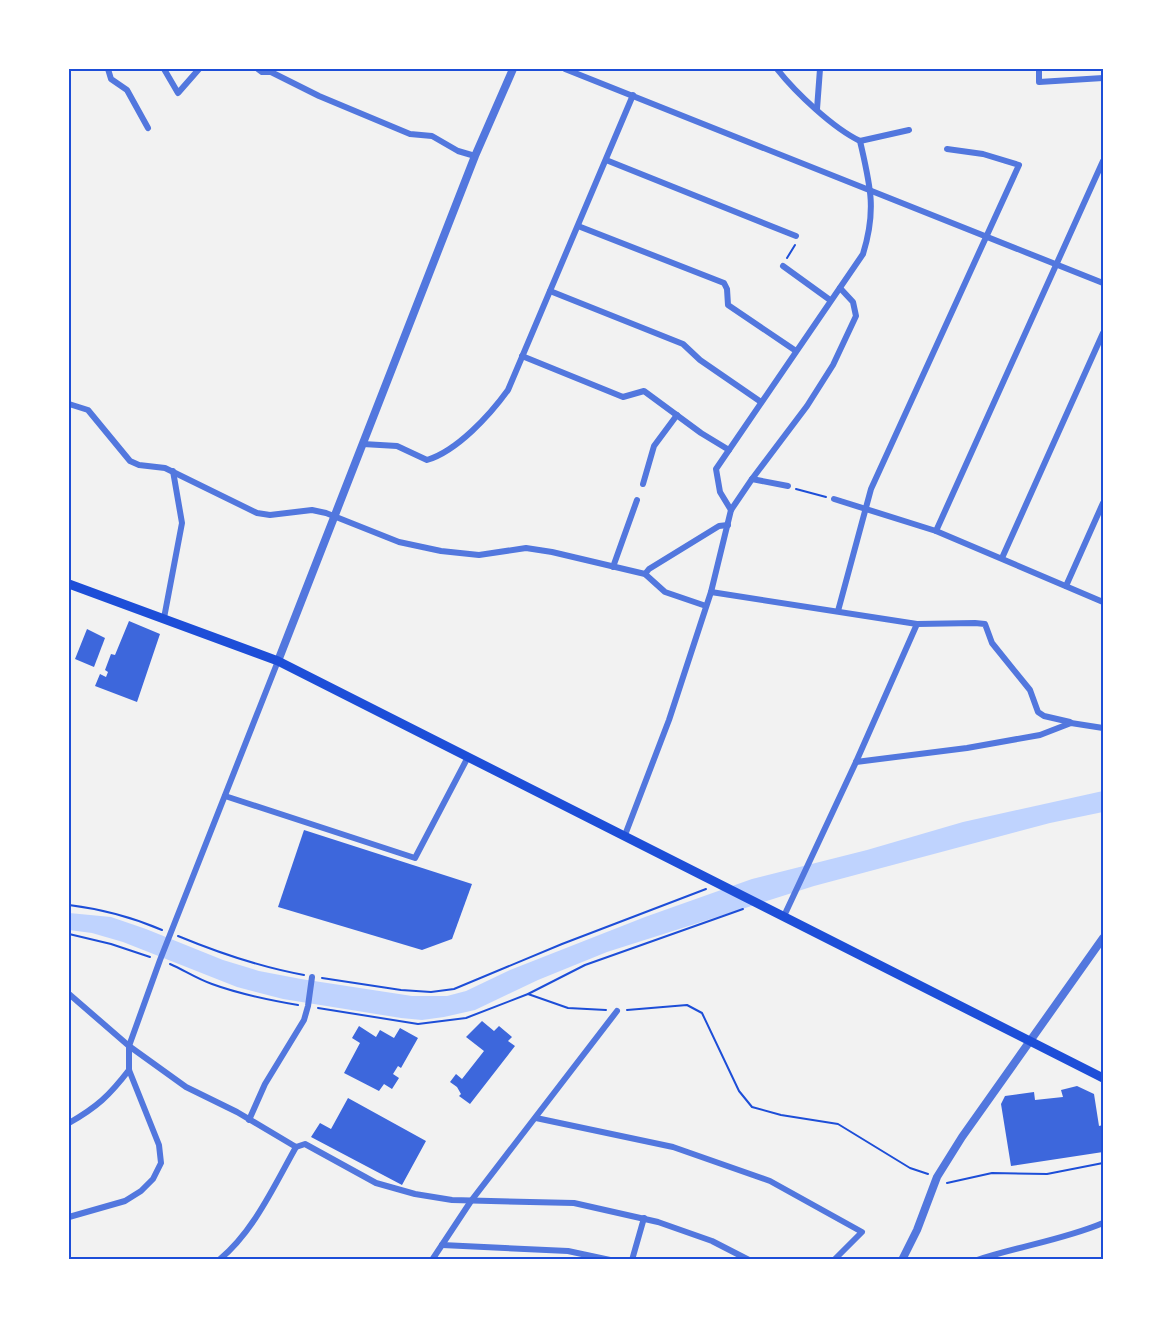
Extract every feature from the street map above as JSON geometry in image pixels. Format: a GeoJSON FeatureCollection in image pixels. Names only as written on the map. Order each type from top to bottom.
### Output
{"type":"FeatureCollection","features":[{"type":"Feature","properties":{"kind":"main road"},"geometry":{"type":"LineString","coordinates":[[69,584],[278,661],[1103,1078]]}},
{"type":"Feature","properties":{"kind":"street"},"geometry":{"type":"LineString","coordinates":[[108,69],[111,79],[126,90],[148,128]]}},
{"type":"Feature","properties":{"kind":"street"},"geometry":{"type":"LineString","coordinates":[[164,69],[178,93],[199,69]]}},
{"type":"Feature","properties":{"kind":"street"},"geometry":{"type":"LineString","coordinates":[[258,69],[262,72],[271,72],[319,96],[410,134],[432,136],[458,151],[475,156]]}},
{"type":"Feature","properties":{"kind":"street"},"geometry":{"type":"LineString","coordinates":[[565,69],[1103,283]]}},
{"type":"Feature","properties":{"kind":"street"},"geometry":{"type":"LineString","coordinates":[[776,69],[799,94],[849,135],[860,141],[909,130]]}},
{"type":"Feature","properties":{"kind":"street"},"geometry":{"type":"LineString","coordinates":[[817,109],[820,69]]}},
{"type":"Feature","properties":{"kind":"street"},"geometry":{"type":"LineString","coordinates":[[1039,69],[1039,82],[1103,78]]}},
{"type":"Feature","properties":{"kind":"street"},"geometry":{"type":"LineString","coordinates":[[69,1216],[125,1201],[141,1191],[153,1179],[160,1163],[159,1145],[129,1070],[129,1046],[170,933],[475,156],[511,70]]}},
{"type":"Feature","properties":{"kind":"street"},"geometry":{"type":"LineString","coordinates":[[363,444],[397,446],[427,460],[436,458],[475,429],[495,408],[508,390],[633,95]]}},
{"type":"Feature","properties":{"kind":"street"},"geometry":{"type":"LineString","coordinates":[[731,510],[720,492],[716,469],[863,254],[869,235],[872,190],[860,141]]}},
{"type":"Feature","properties":{"kind":"street"},"geometry":{"type":"LineString","coordinates":[[838,611],[871,489],[1019,165],[983,154],[947,149]]}},
{"type":"Feature","properties":{"kind":"street"},"geometry":{"type":"LineString","coordinates":[[606,160],[796,236]]}},
{"type":"Feature","properties":{"kind":"street"},"geometry":{"type":"LineString","coordinates":[[936,531],[1103,161]]}},
{"type":"Feature","properties":{"kind":"street"},"geometry":{"type":"LineString","coordinates":[[578,226],[724,283],[728,289],[728,305],[795,351]]}},
{"type":"Feature","properties":{"kind":"street"},"geometry":{"type":"LineString","coordinates":[[783,266],[830,300]]}},
{"type":"Feature","properties":{"kind":"street"},"geometry":{"type":"LineString","coordinates":[[625,835],[669,720],[711,592],[731,510],[807,406],[833,365],[856,316],[853,302],[840,288]]}},
{"type":"Feature","properties":{"kind":"street"},"geometry":{"type":"LineString","coordinates":[[550,291],[683,344],[700,360],[761,402]]}},
{"type":"Feature","properties":{"kind":"street"},"geometry":{"type":"LineString","coordinates":[[1002,558],[1103,333]]}},
{"type":"Feature","properties":{"kind":"street"},"geometry":{"type":"LineString","coordinates":[[522,356],[623,397],[645,391],[729,450]]}},
{"type":"Feature","properties":{"kind":"street"},"geometry":{"type":"LineString","coordinates":[[69,404],[88,410],[130,461],[139,465],[165,468],[257,513],[312,510],[399,542],[433,550],[479,555],[526,548],[552,552],[645,574],[665,591],[706,606]]}},
{"type":"Feature","properties":{"kind":"street"},"geometry":{"type":"LineString","coordinates":[[643,484],[654,446],[677,415]]}},
{"type":"Feature","properties":{"kind":"street"},"geometry":{"type":"LineString","coordinates":[[164,618],[182,523],[172,471]]}},
{"type":"Feature","properties":{"kind":"street"},"geometry":{"type":"LineString","coordinates":[[753,479],[788,486]]}},
{"type":"Feature","properties":{"kind":"street"},"geometry":{"type":"LineString","coordinates":[[834,499],[936,531],[1103,602]]}},
{"type":"Feature","properties":{"kind":"street"},"geometry":{"type":"LineString","coordinates":[[614,567],[637,500]]}},
{"type":"Feature","properties":{"kind":"street"},"geometry":{"type":"LineString","coordinates":[[1066,586],[1103,503]]}},
{"type":"Feature","properties":{"kind":"street"},"geometry":{"type":"LineString","coordinates":[[645,574],[649,569],[719,526],[728,525]]}},
{"type":"Feature","properties":{"kind":"street"},"geometry":{"type":"LineString","coordinates":[[711,592],[917,624],[985,624],[992,643],[1030,690],[1038,712],[1044,716],[1071,723],[1103,728]]}},
{"type":"Feature","properties":{"kind":"street"},"geometry":{"type":"LineString","coordinates":[[784,916],[917,624]]}},
{"type":"Feature","properties":{"kind":"street"},"geometry":{"type":"LineString","coordinates":[[856,762],[967,748],[1040,735],[1071,723]]}},
{"type":"Feature","properties":{"kind":"street"},"geometry":{"type":"LineString","coordinates":[[225,796],[415,858],[468,757]]}},
{"type":"Feature","properties":{"kind":"street"},"geometry":{"type":"LineString","coordinates":[[902,1260],[917,1230],[937,1178],[962,1137],[1102,942]]}},
{"type":"Feature","properties":{"kind":"street"},"geometry":{"type":"LineString","coordinates":[[249,1120],[265,1084],[304,1020],[312,977]]}},
{"type":"Feature","properties":{"kind":"street"},"geometry":{"type":"LineString","coordinates":[[69,994],[129,1046],[186,1087],[237,1112],[296,1146],[305,1144],[376,1183],[415,1194],[471,1201],[574,1203],[644,1218],[712,1240],[749,1260]]}},
{"type":"Feature","properties":{"kind":"street"},"geometry":{"type":"LineString","coordinates":[[432,1260],[471,1201],[617,1011]]}},
{"type":"Feature","properties":{"kind":"street"},"geometry":{"type":"LineString","coordinates":[[69,1123],[96,1108],[112,1093],[129,1070]]}},
{"type":"Feature","properties":{"kind":"street"},"geometry":{"type":"LineString","coordinates":[[536,1118],[673,1147],[770,1181],[862,1232],[834,1260]]}},
{"type":"Feature","properties":{"kind":"street"},"geometry":{"type":"LineString","coordinates":[[219,1260],[236,1246],[296,1146]]}},
{"type":"Feature","properties":{"kind":"street"},"geometry":{"type":"LineString","coordinates":[[632,1260],[644,1218]]}},
{"type":"Feature","properties":{"kind":"street"},"geometry":{"type":"LineString","coordinates":[[977,1260],[1015,1248],[1082,1232],[1103,1223]]}},
{"type":"Feature","properties":{"kind":"street"},"geometry":{"type":"LineString","coordinates":[[442,1245],[567,1251],[609,1260]]}},
{"type":"Feature","properties":{"kind":"path"},"geometry":{"type":"LineString","coordinates":[[783,266],[792,253],[796,236]]}},
{"type":"Feature","properties":{"kind":"path"},"geometry":{"type":"LineString","coordinates":[[788,486],[834,499]]}},
{"type":"Feature","properties":{"kind":"path"},"geometry":{"type":"LineString","coordinates":[[69,905],[142,921],[221,953],[265,967],[312,977],[431,992],[454,989],[562,944],[720,884]]}},
{"type":"Feature","properties":{"kind":"path"},"geometry":{"type":"LineString","coordinates":[[69,934],[111,944],[160,960],[210,984],[267,1000],[418,1024],[466,1018],[528,994],[585,965],[759,903]]}},
{"type":"Feature","properties":{"kind":"path"},"geometry":{"type":"LineString","coordinates":[[528,994],[568,1008],[617,1011],[687,1005],[702,1013],[739,1091],[752,1107],[781,1115],[837,1124],[910,1168],[948,1183],[992,1173],[1047,1173],[1103,1162]]}},
{"type":"Feature","properties":{"kind":"water"},"geometry":{"type":"Polygon","coordinates":[[[1103,791],[1103,812],[1050,823],[814,886],[607,952],[538,980],[475,1010],[422,1020],[283,999],[237,987],[123,942],[92,933],[69,930],[69,913],[111,917],[223,960],[259,971],[412,996],[447,996],[466,991],[510,970],[645,917],[752,879],[867,850],[963,822],[1103,791]]]}},
{"type":"Feature","properties":{"kind":"building"},"geometry":{"type":"Polygon","coordinates":[[[129,621],[160,634],[137,702],[95,686],[100,674],[106,677],[108,672],[105,670],[111,654],[115,655],[129,621]]]}},
{"type":"Feature","properties":{"kind":"building"},"geometry":{"type":"Polygon","coordinates":[[[87,629],[105,638],[94,667],[75,659],[87,629]]]}},
{"type":"Feature","properties":{"kind":"building"},"geometry":{"type":"Polygon","coordinates":[[[304,830],[472,884],[452,939],[422,950],[278,907],[304,830]]]}},
{"type":"Feature","properties":{"kind":"building"},"geometry":{"type":"Polygon","coordinates":[[[482,1021],[494,1031],[499,1026],[512,1037],[508,1041],[515,1046],[470,1104],[459,1096],[461,1094],[457,1087],[450,1082],[456,1074],[462,1079],[484,1051],[466,1037],[482,1021]]]}},
{"type":"Feature","properties":{"kind":"building"},"geometry":{"type":"Polygon","coordinates":[[[359,1026],[376,1037],[380,1030],[394,1038],[400,1028],[418,1038],[401,1068],[398,1066],[393,1074],[399,1078],[392,1089],[384,1084],[379,1091],[344,1073],[360,1043],[352,1038],[359,1026]]]}},
{"type":"Feature","properties":{"kind":"building"},"geometry":{"type":"Polygon","coordinates":[[[1077,1086],[1094,1094],[1099,1126],[1103,1125],[1103,1152],[1011,1166],[1001,1104],[1005,1096],[1034,1092],[1035,1100],[1063,1097],[1061,1090],[1077,1086]]]}},
{"type":"Feature","properties":{"kind":"building"},"geometry":{"type":"Polygon","coordinates":[[[348,1098],[426,1141],[402,1185],[311,1137],[320,1123],[331,1129],[348,1098]]]}}]}
